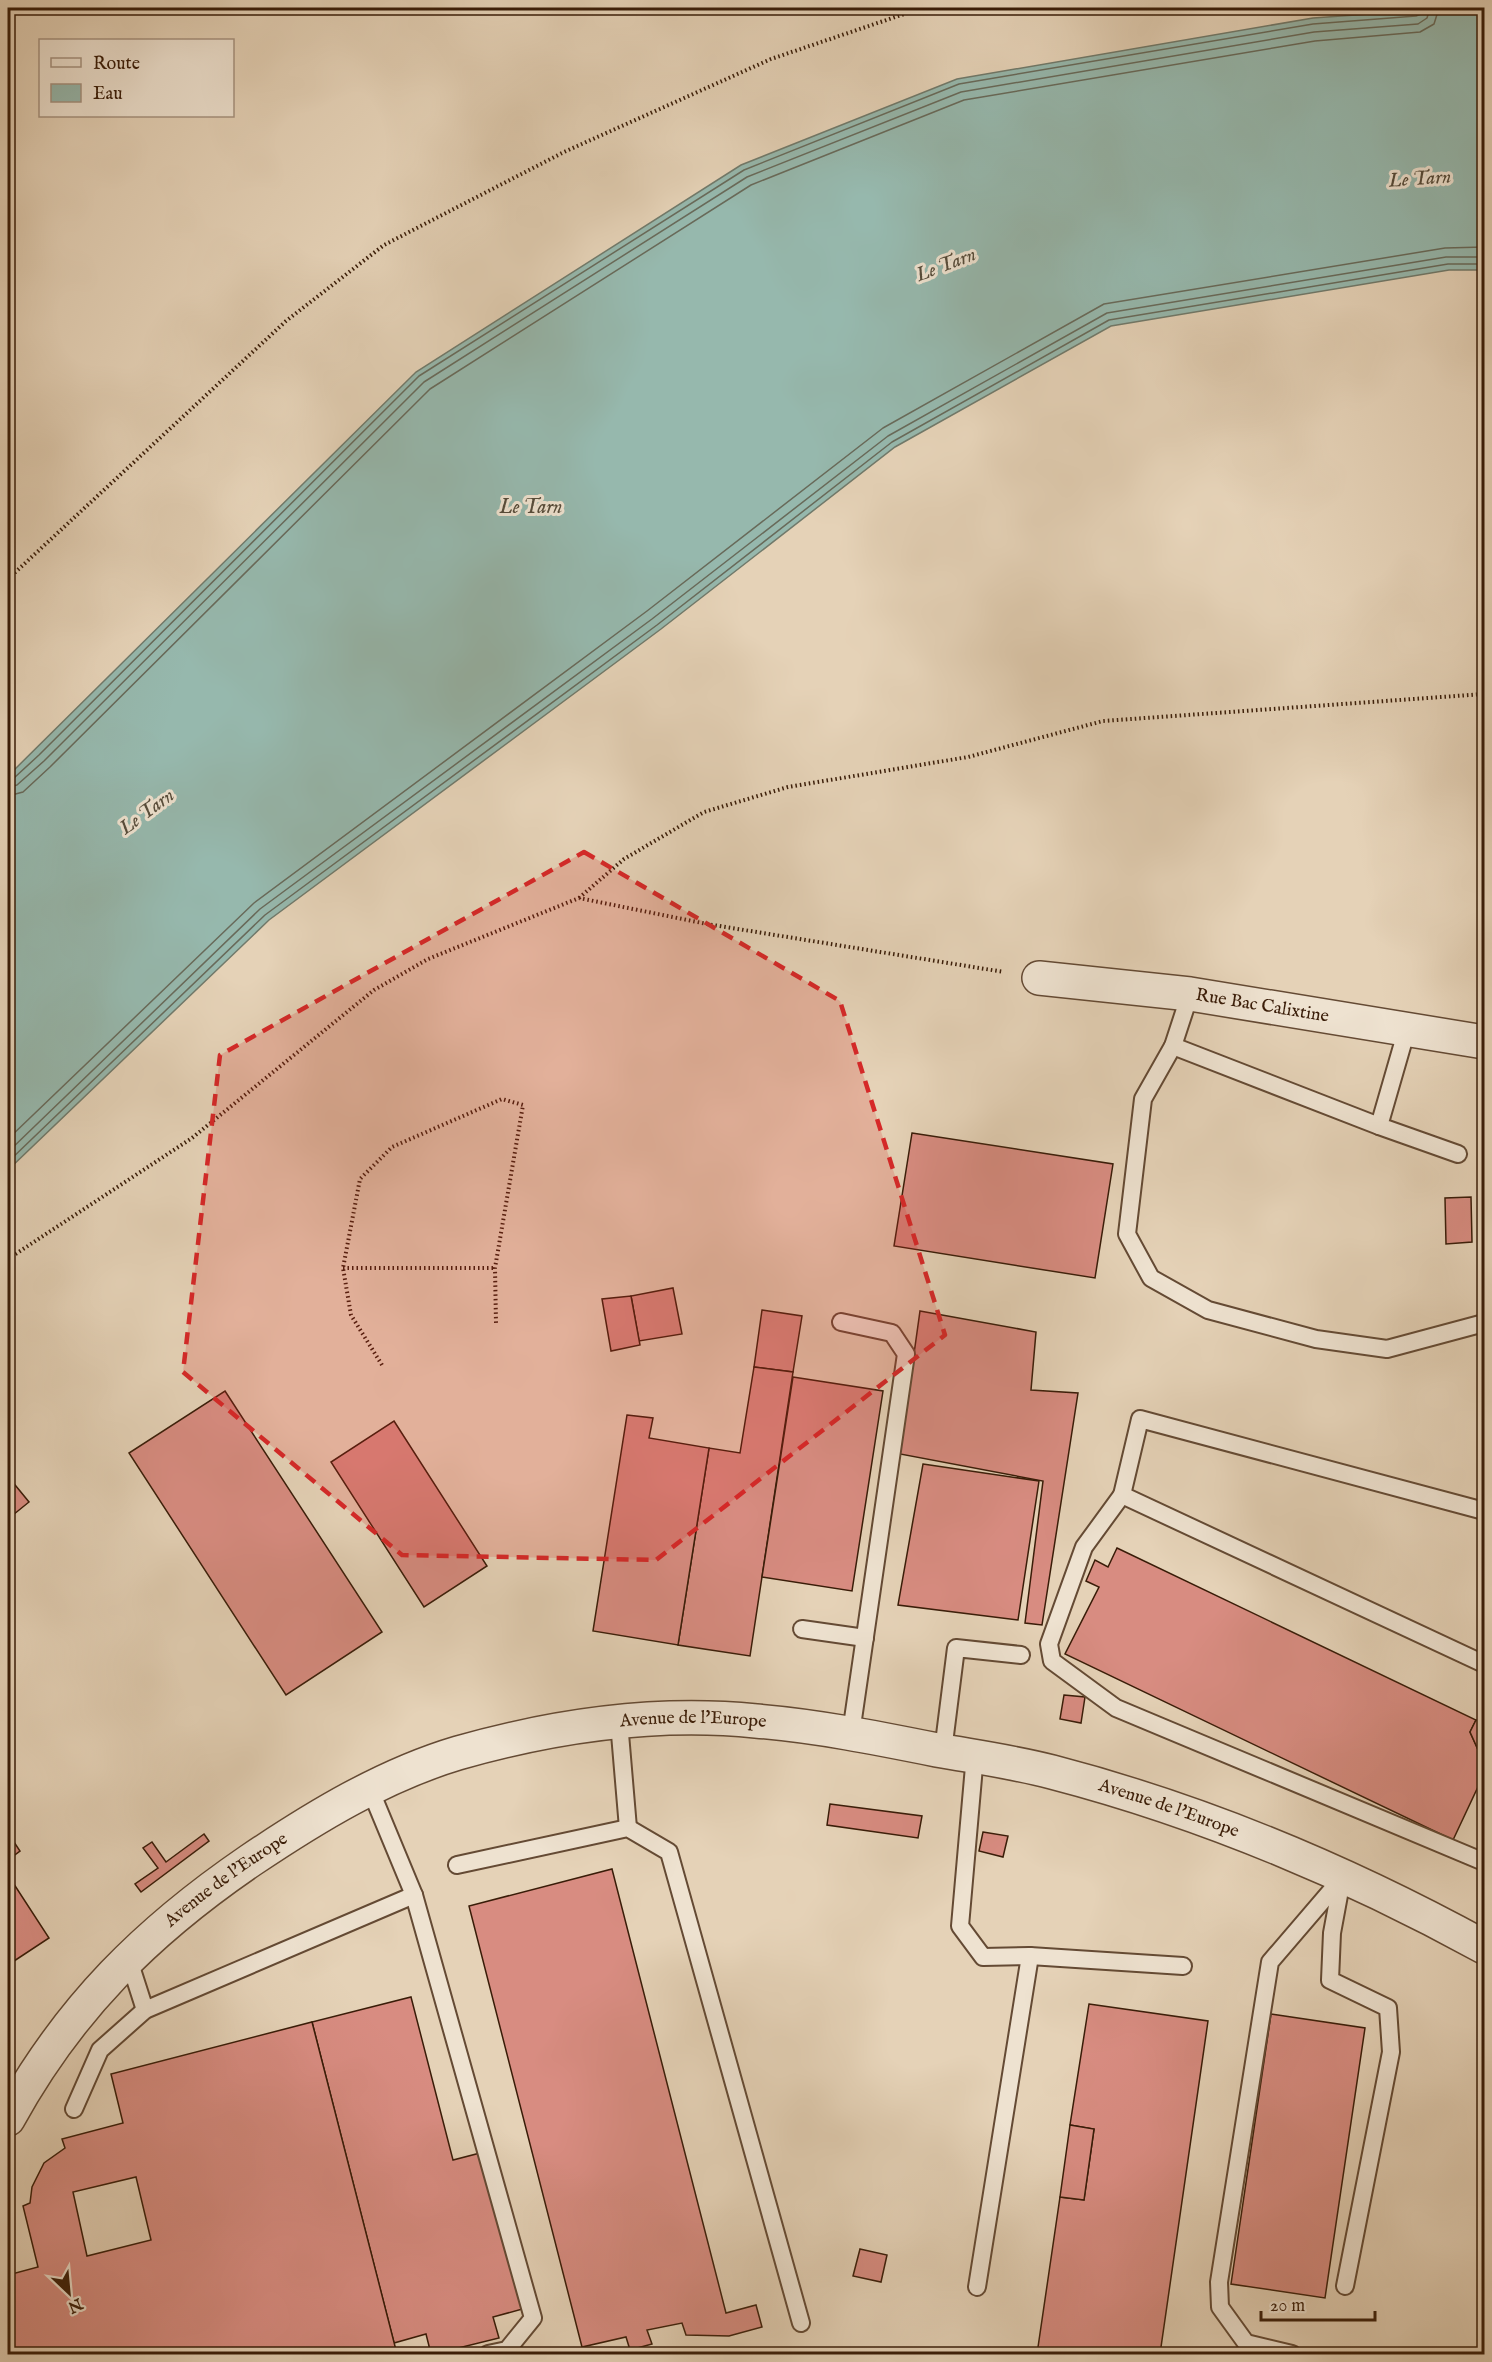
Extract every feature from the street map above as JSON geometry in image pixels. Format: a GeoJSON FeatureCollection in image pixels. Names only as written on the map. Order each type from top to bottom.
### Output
{"type":"FeatureCollection","features":[{"type":"Feature","properties":{"kind":"street","name":"Rue Bac Calixtine"},"geometry":{"type":"LineString","coordinates":[[1039,978],[1190,994],[1485,1042]]}},
{"type":"Feature","properties":{"kind":"street","name":"Avenue de l'Europe"},"geometry":{"type":"LineString","coordinates":[[8,2119],[24,2090],[91,1995],[128,1957],[185,1908],[236,1870],[317,1818],[370,1790],[457,1754],[594,1724],[752,1720],[851,1732],[1050,1771],[1203,1818],[1481,1938]]}},
{"type":"Feature","properties":{"kind":"lane"},"geometry":{"type":"LineString","coordinates":[[1190,994],[1173,1046],[1143,1099],[1127,1234],[1151,1278],[1208,1310],[1316,1339],[1387,1349],[1485,1323]]}},
{"type":"Feature","properties":{"kind":"lane"},"geometry":{"type":"LineString","coordinates":[[1379,1126],[1407,1029]]}},
{"type":"Feature","properties":{"kind":"lane"},"geometry":{"type":"LineString","coordinates":[[1173,1046],[1379,1126],[1458,1154]]}},
{"type":"Feature","properties":{"kind":"lane"},"geometry":{"type":"LineString","coordinates":[[841,1322],[892,1333],[906,1354],[851,1732]]}},
{"type":"Feature","properties":{"kind":"lane"},"geometry":{"type":"LineString","coordinates":[[1485,1511],[1140,1419],[1122,1495],[1084,1547],[1050,1644],[1052,1661],[1116,1708],[1485,1862]]}},
{"type":"Feature","properties":{"kind":"lane"},"geometry":{"type":"LineString","coordinates":[[1122,1495],[1485,1664]]}},
{"type":"Feature","properties":{"kind":"lane"},"geometry":{"type":"LineString","coordinates":[[802,1629],[865,1638]]}},
{"type":"Feature","properties":{"kind":"lane"},"geometry":{"type":"LineString","coordinates":[[943,1751],[956,1648],[1021,1655]]}},
{"type":"Feature","properties":{"kind":"lane"},"geometry":{"type":"LineString","coordinates":[[619,1722],[628,1828]]}},
{"type":"Feature","properties":{"kind":"lane"},"geometry":{"type":"LineString","coordinates":[[975,1755],[960,1926],[983,1957],[1030,1956],[1183,1966]]}},
{"type":"Feature","properties":{"kind":"lane"},"geometry":{"type":"LineString","coordinates":[[370,1790],[414,1894],[533,2318],[507,2350],[488,2355]]}},
{"type":"Feature","properties":{"kind":"lane"},"geometry":{"type":"LineString","coordinates":[[457,1866],[628,1828],[669,1852],[801,2323]]}},
{"type":"Feature","properties":{"kind":"lane"},"geometry":{"type":"LineString","coordinates":[[1342,1878],[1332,1933],[1330,1980],[1388,2008],[1391,2052],[1345,2286]]}},
{"type":"Feature","properties":{"kind":"lane"},"geometry":{"type":"LineString","coordinates":[[1292,2355],[1246,2343],[1220,2307],[1220,2282],[1270,1962],[1342,1878]]}},
{"type":"Feature","properties":{"kind":"lane"},"geometry":{"type":"LineString","coordinates":[[74,2109],[100,2050],[145,2010],[414,1894]]}},
{"type":"Feature","properties":{"kind":"lane"},"geometry":{"type":"LineString","coordinates":[[977,2287],[1030,1956]]}},
{"type":"Feature","properties":{"kind":"lane"},"geometry":{"type":"LineString","coordinates":[[128,1957],[145,2010]]}},
{"type":"Feature","properties":{"kind":"path"},"geometry":{"type":"LineString","coordinates":[[8,579],[286,321],[384,245],[564,152],[760,64],[922,8]]}},
{"type":"Feature","properties":{"kind":"path"},"geometry":{"type":"LineString","coordinates":[[8,1259],[192,1138],[375,990],[428,958],[579,898],[624,859],[704,812],[788,787],[968,757],[1104,721],[1485,694]]}},
{"type":"Feature","properties":{"kind":"path"},"geometry":{"type":"LineString","coordinates":[[579,898],[707,924],[1039,978]]}},
{"type":"Feature","properties":{"kind":"path"},"geometry":{"type":"LineString","coordinates":[[382,1365],[351,1315],[343,1268],[360,1179],[392,1147],[502,1099],[523,1105],[495,1268],[496,1323]]}},
{"type":"Feature","properties":{"kind":"path"},"geometry":{"type":"LineString","coordinates":[[343,1268],[495,1268]]}},
{"type":"Feature","properties":{"kind":"highlighted area"},"geometry":{"type":"Polygon","coordinates":[[[584,852],[840,1001],[945,1335],[656,1560],[402,1555],[183,1372],[220,1055],[584,852]]]}},
{"type":"Feature","properties":{"kind":"water","name":"Le Tarn"},"geometry":{"type":"Polygon","coordinates":[[[1484,8],[1484,270],[1449,270],[1111,326],[895,447],[661,629],[269,920],[8,1170],[8,776],[416,372],[741,165],[957,79],[1313,18],[1484,8]]]}},
{"type":"Feature","properties":{"kind":"building"},"geometry":{"type":"Polygon","coordinates":[[[912,1133],[1113,1164],[1095,1278],[894,1246],[912,1133]]]}},
{"type":"Feature","properties":{"kind":"building"},"geometry":{"type":"Polygon","coordinates":[[[1471,1197],[1472,1242],[1446,1244],[1445,1198],[1471,1197]]]}},
{"type":"Feature","properties":{"kind":"building"},"geometry":{"type":"Polygon","coordinates":[[[673,1288],[682,1334],[639,1341],[631,1296],[673,1288]]]}},
{"type":"Feature","properties":{"kind":"building"},"geometry":{"type":"Polygon","coordinates":[[[631,1296],[640,1345],[611,1351],[602,1299],[631,1296]]]}},
{"type":"Feature","properties":{"kind":"building"},"geometry":{"type":"Polygon","coordinates":[[[762,1310],[802,1316],[793,1372],[754,1367],[762,1310]]]}},
{"type":"Feature","properties":{"kind":"building"},"geometry":{"type":"Polygon","coordinates":[[[920,1311],[1036,1332],[1031,1390],[1078,1393],[1042,1625],[1025,1623],[1043,1481],[900,1454],[920,1311]]]}},
{"type":"Feature","properties":{"kind":"building"},"geometry":{"type":"Polygon","coordinates":[[[754,1367],[793,1372],[750,1656],[678,1645],[709,1448],[740,1453],[754,1367]]]}},
{"type":"Feature","properties":{"kind":"building"},"geometry":{"type":"Polygon","coordinates":[[[793,1377],[883,1391],[852,1591],[762,1577],[793,1377]]]}},
{"type":"Feature","properties":{"kind":"building"},"geometry":{"type":"Polygon","coordinates":[[[225,1391],[382,1632],[286,1695],[129,1453],[225,1391]]]}},
{"type":"Feature","properties":{"kind":"building"},"geometry":{"type":"Polygon","coordinates":[[[627,1415],[653,1418],[649,1438],[709,1448],[678,1645],[593,1631],[627,1415]]]}},
{"type":"Feature","properties":{"kind":"building"},"geometry":{"type":"Polygon","coordinates":[[[394,1421],[487,1566],[424,1607],[331,1462],[394,1421]]]}},
{"type":"Feature","properties":{"kind":"building"},"geometry":{"type":"Polygon","coordinates":[[[923,1464],[1039,1481],[1018,1620],[898,1605],[923,1464]]]}},
{"type":"Feature","properties":{"kind":"building"},"geometry":{"type":"Polygon","coordinates":[[[11,1480],[29,1502],[8,1519],[8,1483],[11,1480]]]}},
{"type":"Feature","properties":{"kind":"building"},"geometry":{"type":"Polygon","coordinates":[[[1117,1548],[1476,1720],[1470,1732],[1480,1754],[1484,1757],[1484,1774],[1453,1840],[1065,1654],[1099,1587],[1086,1581],[1095,1560],[1108,1567],[1117,1548]]]}},
{"type":"Feature","properties":{"kind":"building"},"geometry":{"type":"Polygon","coordinates":[[[1064,1695],[1085,1697],[1081,1723],[1060,1719],[1064,1695]]]}},
{"type":"Feature","properties":{"kind":"building"},"geometry":{"type":"Polygon","coordinates":[[[1476,1720],[1484,1724],[1484,1757],[1480,1754],[1470,1732],[1476,1720]]]}},
{"type":"Feature","properties":{"kind":"building"},"geometry":{"type":"Polygon","coordinates":[[[830,1804],[922,1816],[918,1838],[827,1825],[830,1804]]]}},
{"type":"Feature","properties":{"kind":"building"},"geometry":{"type":"Polygon","coordinates":[[[983,1832],[1008,1836],[1003,1857],[979,1851],[983,1832]]]}},
{"type":"Feature","properties":{"kind":"building"},"geometry":{"type":"Polygon","coordinates":[[[8,1833],[20,1851],[8,1860],[8,1833]]]}},
{"type":"Feature","properties":{"kind":"building"},"geometry":{"type":"Polygon","coordinates":[[[204,1834],[209,1841],[141,1892],[135,1884],[158,1868],[143,1848],[152,1842],[166,1862],[204,1834]]]}},
{"type":"Feature","properties":{"kind":"building"},"geometry":{"type":"Polygon","coordinates":[[[612,1869],[726,2313],[756,2305],[762,2327],[729,2336],[686,2335],[682,2323],[647,2330],[652,2344],[630,2350],[626,2337],[582,2347],[469,1906],[612,1869]]]}},
{"type":"Feature","properties":{"kind":"building"},"geometry":{"type":"Polygon","coordinates":[[[8,1875],[49,1938],[8,1965],[8,1875]]]}},
{"type":"Feature","properties":{"kind":"building"},"geometry":{"type":"Polygon","coordinates":[[[411,1997],[453,2160],[484,2152],[526,2308],[493,2317],[499,2338],[434,2354],[431,2354],[426,2334],[394,2343],[312,2022],[411,1997]]]}},
{"type":"Feature","properties":{"kind":"building"},"geometry":{"type":"Polygon","coordinates":[[[1089,2004],[1208,2021],[1160,2354],[1037,2354],[1060,2197],[1084,2200],[1094,2129],[1070,2125],[1089,2004]]]}},
{"type":"Feature","properties":{"kind":"building"},"geometry":{"type":"Polygon","coordinates":[[[1271,2014],[1365,2028],[1325,2298],[1231,2284],[1271,2014]]]}},
{"type":"Feature","properties":{"kind":"building"},"geometry":{"type":"Polygon","coordinates":[[[312,2022],[397,2354],[8,2354],[8,2275],[38,2267],[23,2206],[30,2203],[32,2187],[44,2163],[65,2148],[62,2139],[123,2123],[111,2074],[312,2022]],[[136,2177],[73,2192],[87,2256],[151,2240],[136,2177]]]}},
{"type":"Feature","properties":{"kind":"building"},"geometry":{"type":"Polygon","coordinates":[[[1070,2125],[1094,2129],[1084,2200],[1060,2197],[1070,2125]]]}},
{"type":"Feature","properties":{"kind":"building"},"geometry":{"type":"Polygon","coordinates":[[[860,2249],[887,2255],[881,2282],[853,2276],[860,2249]]]}}]}
